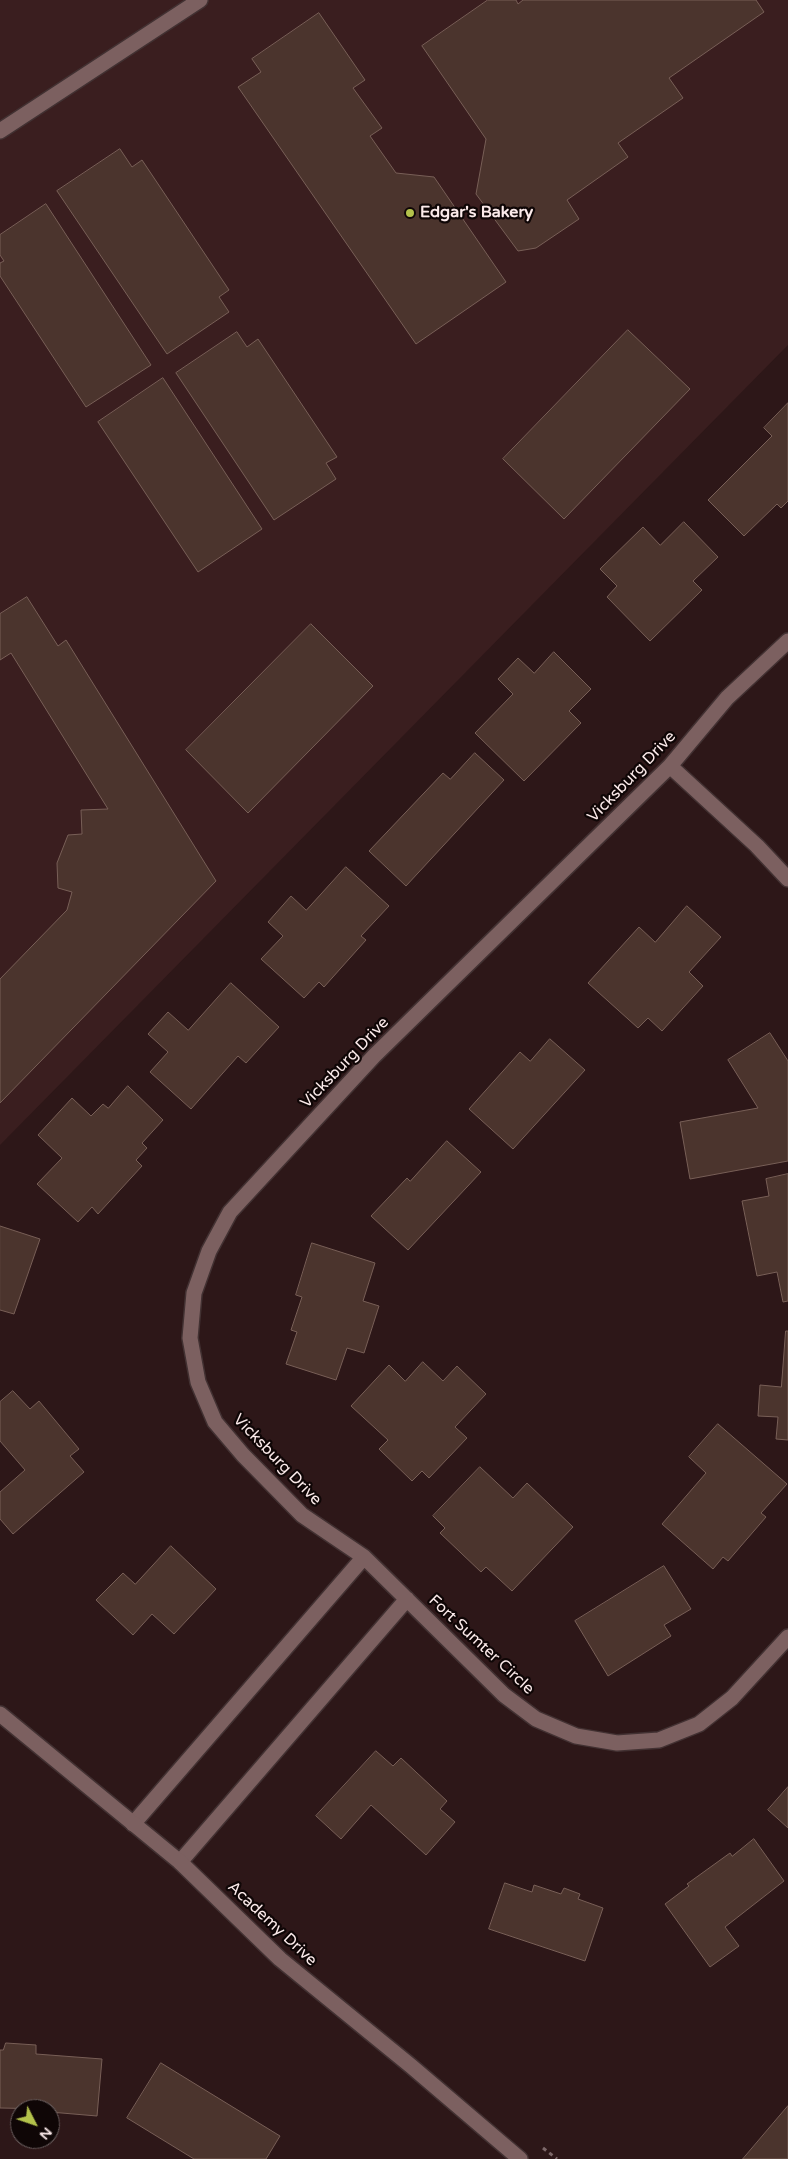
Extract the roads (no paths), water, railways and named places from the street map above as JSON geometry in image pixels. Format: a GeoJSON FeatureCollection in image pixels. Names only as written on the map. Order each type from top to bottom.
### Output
{"type":"FeatureCollection","features":[{"type":"Feature","properties":{"kind":"street"},"geometry":{"type":"LineString","coordinates":[[0,131],[200,0]]}},
{"type":"Feature","properties":{"kind":"street","name":"Vicksburg Drive"},"geometry":{"type":"LineString","coordinates":[[407,1599],[364,1557],[302,1514],[243,1455],[216,1422],[198,1382],[190,1338],[194,1293],[210,1251],[230,1212],[374,1056],[670,766],[727,698],[788,640]]}},
{"type":"Feature","properties":{"kind":"street"},"geometry":{"type":"LineString","coordinates":[[670,766],[757,846],[788,880]]}},
{"type":"Feature","properties":{"kind":"street"},"geometry":{"type":"LineString","coordinates":[[133,1824],[364,1557]]}},
{"type":"Feature","properties":{"kind":"street"},"geometry":{"type":"LineString","coordinates":[[180,1862],[407,1599]]}},
{"type":"Feature","properties":{"kind":"street","name":"Fort Sumter Circle"},"geometry":{"type":"LineString","coordinates":[[407,1599],[504,1695],[536,1719],[576,1736],[617,1744],[659,1740],[699,1724],[732,1698],[788,1637]]}},
{"type":"Feature","properties":{"kind":"street","name":"Academy Drive"},"geometry":{"type":"LineString","coordinates":[[0,1714],[180,1862],[280,1959],[411,2066],[520,2159]]}},
{"type":"Feature","properties":{"kind":"place","name":"Edgar's Bakery"},"geometry":{"type":"Point","coordinates":[410,213]}}]}
